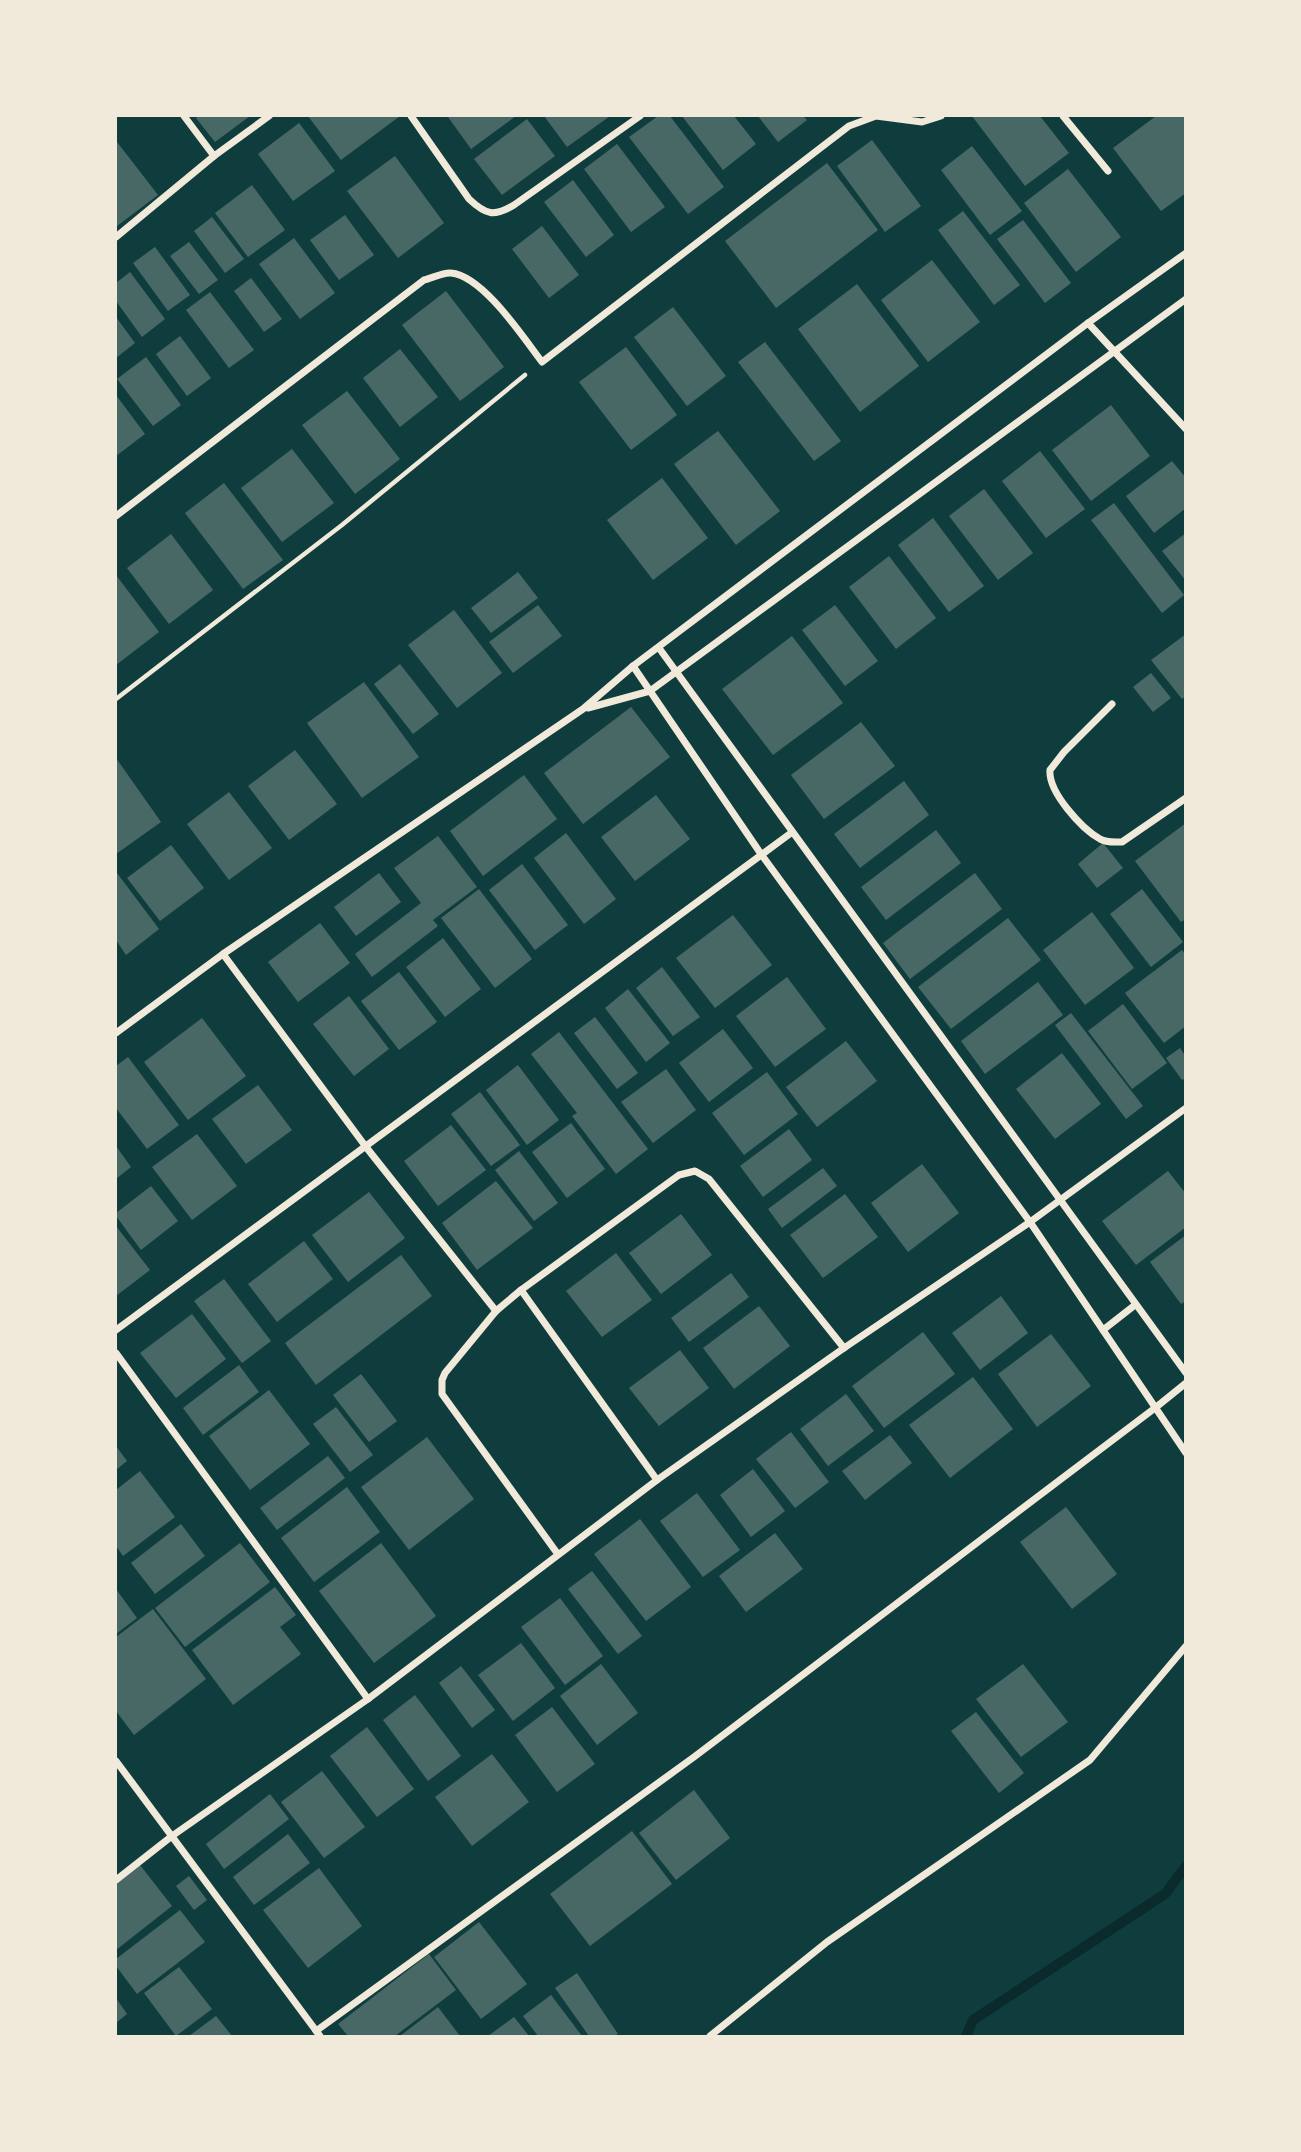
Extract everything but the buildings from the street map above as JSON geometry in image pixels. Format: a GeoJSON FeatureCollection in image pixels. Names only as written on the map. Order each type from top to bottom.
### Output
{"type":"FeatureCollection","features":[{"type":"Feature","properties":{"kind":"street"},"geometry":{"type":"LineString","coordinates":[[184,116],[214,156]]}},
{"type":"Feature","properties":{"kind":"street"},"geometry":{"type":"LineString","coordinates":[[116,237],[214,156],[269,116]]}},
{"type":"Feature","properties":{"kind":"street"},"geometry":{"type":"LineString","coordinates":[[411,116],[469,199],[479,208],[498,214],[640,116]]}},
{"type":"Feature","properties":{"kind":"street"},"geometry":{"type":"LineString","coordinates":[[116,516],[424,280],[450,272],[471,280],[491,299],[542,362],[849,126],[876,116],[922,122],[941,116]]}},
{"type":"Feature","properties":{"kind":"street"},"geometry":{"type":"LineString","coordinates":[[1063,116],[1108,171]]}},
{"type":"Feature","properties":{"kind":"street"},"geometry":{"type":"LineString","coordinates":[[116,1033],[223,954],[583,709],[633,667],[1087,323],[1185,253]]}},
{"type":"Feature","properties":{"kind":"street"},"geometry":{"type":"LineString","coordinates":[[583,709],[650,691],[1185,299]]}},
{"type":"Feature","properties":{"kind":"street"},"geometry":{"type":"LineString","coordinates":[[1087,323],[1185,429]]}},
{"type":"Feature","properties":{"kind":"street"},"geometry":{"type":"LineString","coordinates":[[659,648],[1185,1373]]}},
{"type":"Feature","properties":{"kind":"street"},"geometry":{"type":"LineString","coordinates":[[633,667],[761,854],[1030,1222],[1185,1453]]}},
{"type":"Feature","properties":{"kind":"street"},"geometry":{"type":"LineString","coordinates":[[1112,704],[1064,752],[1050,770],[1051,783],[1074,818],[1100,840],[1122,842],[1185,798]]}},
{"type":"Feature","properties":{"kind":"street"},"geometry":{"type":"LineString","coordinates":[[116,1330],[791,833]]}},
{"type":"Feature","properties":{"kind":"street"},"geometry":{"type":"LineString","coordinates":[[223,954],[366,1147],[496,1311]]}},
{"type":"Feature","properties":{"kind":"street"},"geometry":{"type":"LineString","coordinates":[[116,1880],[172,1836],[368,1699],[657,1480],[844,1348],[1030,1222],[1185,1108]]}},
{"type":"Feature","properties":{"kind":"street"},"geometry":{"type":"LineString","coordinates":[[558,1553],[442,1394],[442,1380],[496,1311],[679,1175],[695,1171],[709,1179],[844,1348]]}},
{"type":"Feature","properties":{"kind":"street"},"geometry":{"type":"LineString","coordinates":[[521,1290],[657,1480]]}},
{"type":"Feature","properties":{"kind":"street"},"geometry":{"type":"LineString","coordinates":[[1103,1330],[1135,1305]]}},
{"type":"Feature","properties":{"kind":"street"},"geometry":{"type":"LineString","coordinates":[[116,1353],[368,1699]]}},
{"type":"Feature","properties":{"kind":"street"},"geometry":{"type":"LineString","coordinates":[[116,1761],[318,2034],[694,1757],[1156,1408],[1185,1383]]}},
{"type":"Feature","properties":{"kind":"street"},"geometry":{"type":"LineString","coordinates":[[710,2036],[827,1942],[1090,1760],[1185,1646]]}},
{"type":"Feature","properties":{"kind":"path"},"geometry":{"type":"LineString","coordinates":[[116,699],[342,525],[542,362]]}},
{"type":"Feature","properties":{"kind":"waterway"},"geometry":{"type":"LineString","coordinates":[[966,2036],[973,2020],[1165,1894],[1186,1866]]}}]}
